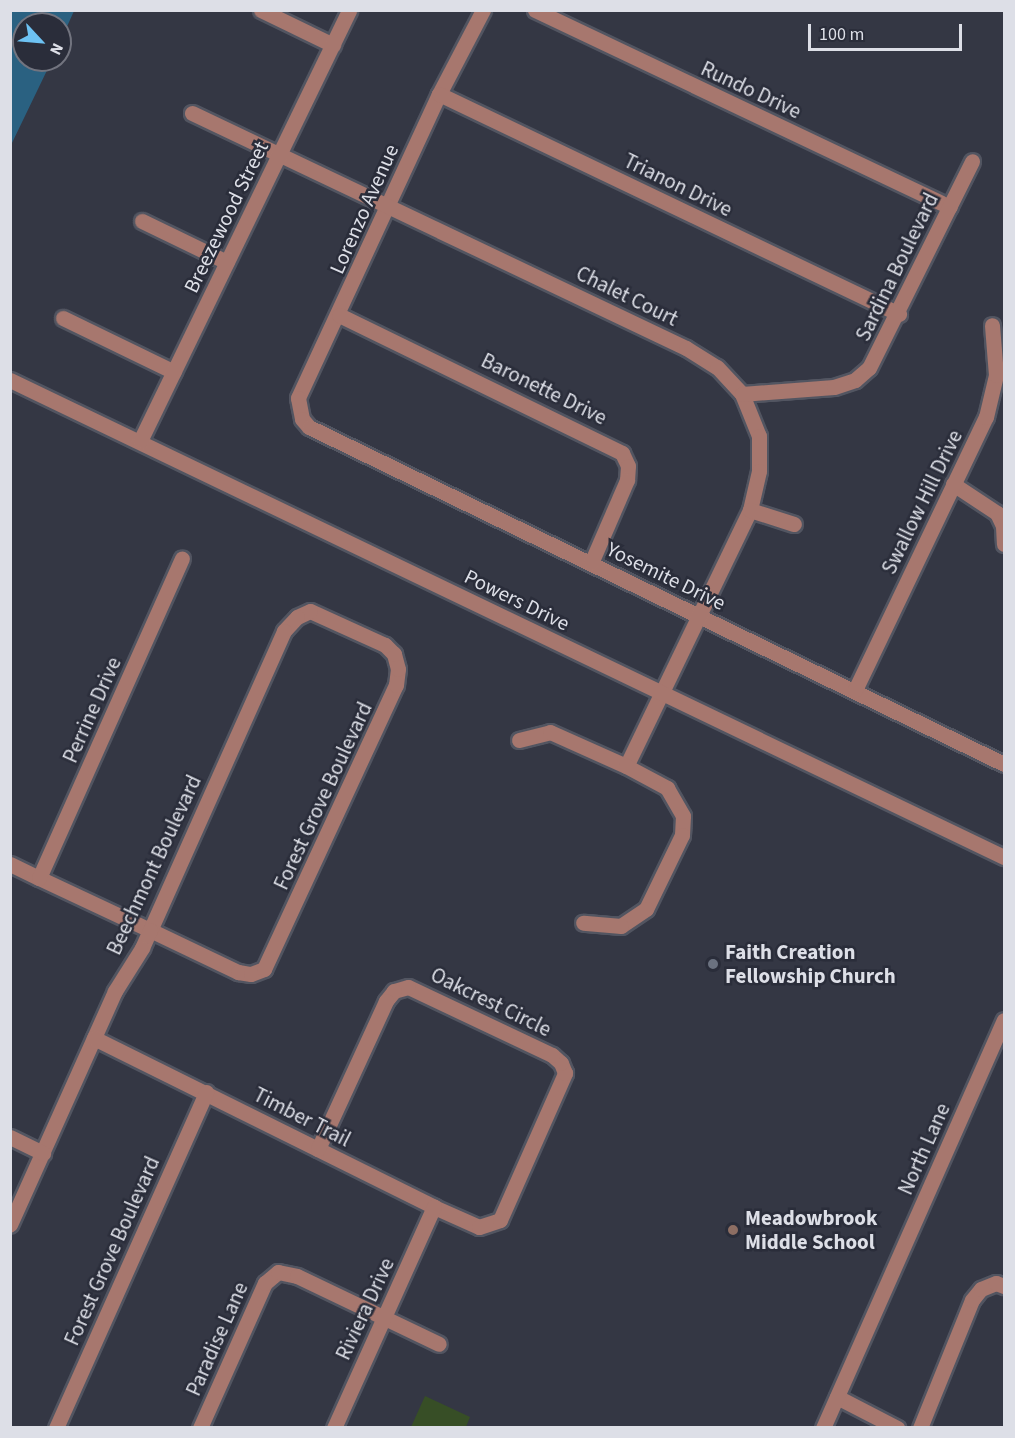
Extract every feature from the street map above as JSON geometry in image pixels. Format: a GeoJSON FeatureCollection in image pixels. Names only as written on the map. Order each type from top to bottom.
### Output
{"type":"FeatureCollection","features":[{"type":"Feature","properties":{"kind":"street"},"geometry":{"type":"LineString","coordinates":[[261,10],[333,45]]}},
{"type":"Feature","properties":{"kind":"street","name":"Breezewood Street"},"geometry":{"type":"LineString","coordinates":[[140,441],[349,10]]}},
{"type":"Feature","properties":{"kind":"street","name":"Lorenzo Avenue"},"geometry":{"type":"LineString","coordinates":[[309,427],[298,408],[298,398],[339,315],[439,94],[483,10]]}},
{"type":"Feature","properties":{"kind":"street","name":"Rundo Drive"},"geometry":{"type":"LineString","coordinates":[[535,10],[950,207]]}},
{"type":"Feature","properties":{"kind":"street","name":"Trianon Drive"},"geometry":{"type":"LineString","coordinates":[[439,94],[898,314]]}},
{"type":"Feature","properties":{"kind":"street","name":"Chalet Court"},"geometry":{"type":"LineString","coordinates":[[192,113],[686,348],[717,368],[742,394],[759,436],[759,471],[750,510],[626,765]]}},
{"type":"Feature","properties":{"kind":"street","name":"Sardina Boulevard"},"geometry":{"type":"LineString","coordinates":[[742,394],[834,387],[855,380],[879,354],[972,161]]}},
{"type":"Feature","properties":{"kind":"street"},"geometry":{"type":"LineString","coordinates":[[142,221],[227,262]]}},
{"type":"Feature","properties":{"kind":"street","name":"Baronette Drive"},"geometry":{"type":"LineString","coordinates":[[339,315],[622,453],[628,466],[627,480],[591,563]]}},
{"type":"Feature","properties":{"kind":"street"},"geometry":{"type":"LineString","coordinates":[[63,318],[174,372]]}},
{"type":"Feature","properties":{"kind":"street","name":"Swallow Hill Drive"},"geometry":{"type":"LineString","coordinates":[[855,690],[986,417],[996,375],[992,325]]}},
{"type":"Feature","properties":{"kind":"street","name":"Powers Drive"},"geometry":{"type":"LineString","coordinates":[[10,380],[1005,857]]}},
{"type":"Feature","properties":{"kind":"street","name":"Yosemite Drive"},"geometry":{"type":"LineString","coordinates":[[309,427],[1005,764]]}},
{"type":"Feature","properties":{"kind":"street"},"geometry":{"type":"LineString","coordinates":[[953,484],[997,513],[1003,526],[1005,544]]}},
{"type":"Feature","properties":{"kind":"street"},"geometry":{"type":"LineString","coordinates":[[750,510],[794,524]]}},
{"type":"Feature","properties":{"kind":"street","name":"Perrine Drive"},"geometry":{"type":"LineString","coordinates":[[39,878],[182,559]]}},
{"type":"Feature","properties":{"kind":"street","name":"Beechmont Boulevard"},"geometry":{"type":"LineString","coordinates":[[10,1225],[94,1038],[150,930],[284,631],[297,616],[310,611],[355,630]]}},
{"type":"Feature","properties":{"kind":"street","name":"Forest Grove Boulevard"},"geometry":{"type":"LineString","coordinates":[[150,930],[238,972],[251,974],[264,969],[272,957],[396,685],[398,669],[394,654],[355,630]]}},
{"type":"Feature","properties":{"kind":"street"},"geometry":{"type":"LineString","coordinates":[[519,740],[550,732],[626,765],[656,781],[677,801],[683,816],[681,835],[654,897],[636,919],[621,926],[583,923]]}},
{"type":"Feature","properties":{"kind":"street"},"geometry":{"type":"LineString","coordinates":[[10,864],[150,930]]}},
{"type":"Feature","properties":{"kind":"street","name":"Oakcrest Circle"},"geometry":{"type":"LineString","coordinates":[[318,1149],[386,1001],[394,992],[408,987],[420,990],[552,1055],[561,1063],[565,1073],[500,1220],[492,1226]]}},
{"type":"Feature","properties":{"kind":"street","name":"North Lane"},"geometry":{"type":"LineString","coordinates":[[823,1428],[1005,1020]]}},
{"type":"Feature","properties":{"kind":"street","name":"Timber Trail"},"geometry":{"type":"LineString","coordinates":[[94,1038],[434,1207],[479,1227],[492,1226]]}},
{"type":"Feature","properties":{"kind":"street","name":"Forest Grove Boulevard"},"geometry":{"type":"LineString","coordinates":[[56,1428],[206,1092]]}},
{"type":"Feature","properties":{"kind":"street"},"geometry":{"type":"LineString","coordinates":[[10,1137],[43,1153]]}},
{"type":"Feature","properties":{"kind":"street","name":"Riviera Drive"},"geometry":{"type":"LineString","coordinates":[[334,1428],[434,1207]]}},
{"type":"Feature","properties":{"kind":"street","name":"Paradise Lane"},"geometry":{"type":"LineString","coordinates":[[200,1428],[265,1283],[278,1272],[297,1276],[385,1318]]}},
{"type":"Feature","properties":{"kind":"street"},"geometry":{"type":"LineString","coordinates":[[920,1428],[972,1299],[981,1289],[996,1283],[1005,1286]]}},
{"type":"Feature","properties":{"kind":"street"},"geometry":{"type":"LineString","coordinates":[[385,1318],[439,1344]]}},
{"type":"Feature","properties":{"kind":"street"},"geometry":{"type":"LineString","coordinates":[[837,1397],[897,1428]]}},
{"type":"Feature","properties":{"kind":"green space"},"geometry":{"type":"Polygon","coordinates":[[[425,1396],[470,1417],[466,1427],[411,1427],[425,1396]]]}},
{"type":"Feature","properties":{"kind":"water"},"geometry":{"type":"Polygon","coordinates":[[[11,10],[74,11],[72,15],[72,12],[12,12],[12,72],[46,72],[11,145],[11,10]]]}},
{"type":"Feature","properties":{"kind":"place","name":"Faith Creation Fellowship Church"},"geometry":{"type":"Point","coordinates":[713,964]}},
{"type":"Feature","properties":{"kind":"place","name":"Meadowbrook Middle School"},"geometry":{"type":"Point","coordinates":[733,1230]}}]}
